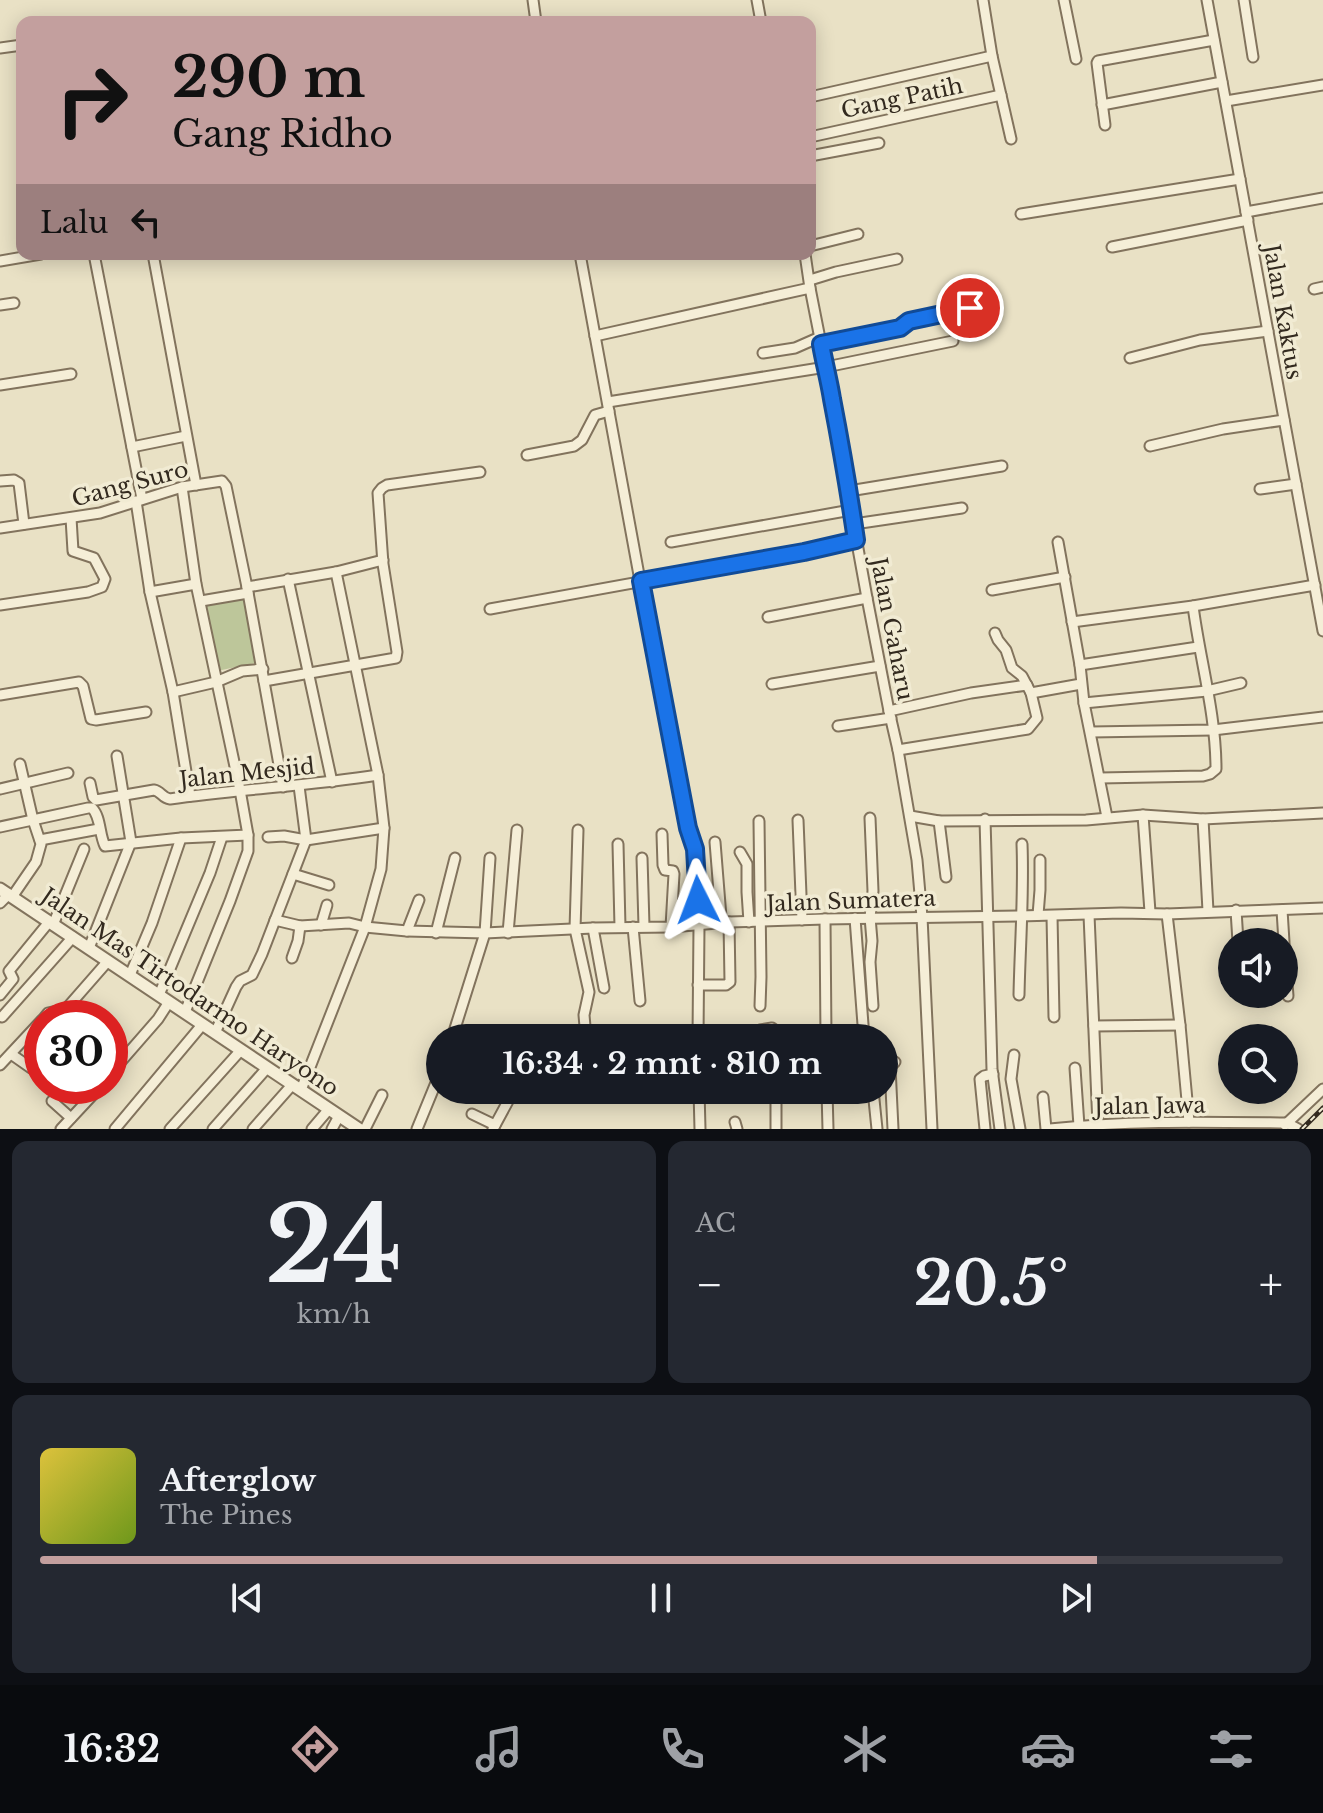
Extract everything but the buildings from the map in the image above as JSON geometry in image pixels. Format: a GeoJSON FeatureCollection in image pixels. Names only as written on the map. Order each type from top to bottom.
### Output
{"type":"FeatureCollection","features":[{"type":"Feature","properties":{"kind":"street"},"geometry":{"type":"LineString","coordinates":[[983,0],[1011,139]]}},
{"type":"Feature","properties":{"kind":"street"},"geometry":{"type":"LineString","coordinates":[[1064,0],[1076,59]]}},
{"type":"Feature","properties":{"kind":"street","name":"Jalan Kaktus"},"geometry":{"type":"LineString","coordinates":[[1207,0],[1296,484],[1318,570],[1315,585],[1323,631]]}},
{"type":"Feature","properties":{"kind":"street"},"geometry":{"type":"LineString","coordinates":[[1244,0],[1253,57]]}},
{"type":"Feature","properties":{"kind":"street"},"geometry":{"type":"LineString","coordinates":[[1105,125],[1098,61],[1214,40]]}},
{"type":"Feature","properties":{"kind":"street"},"geometry":{"type":"LineString","coordinates":[[816,96],[992,56]]}},
{"type":"Feature","properties":{"kind":"street"},"geometry":{"type":"LineString","coordinates":[[1102,105],[1222,82]]}},
{"type":"Feature","properties":{"kind":"street"},"geometry":{"type":"LineString","coordinates":[[1226,101],[1323,85]]}},
{"type":"Feature","properties":{"kind":"street","name":"Gang Patih"},"geometry":{"type":"LineString","coordinates":[[816,136],[1001,95]]}},
{"type":"Feature","properties":{"kind":"street"},"geometry":{"type":"LineString","coordinates":[[816,155],[879,143]]}},
{"type":"Feature","properties":{"kind":"street"},"geometry":{"type":"LineString","coordinates":[[1021,214],[1240,179]]}},
{"type":"Feature","properties":{"kind":"street"},"geometry":{"type":"LineString","coordinates":[[1112,247],[1323,198]]}},
{"type":"Feature","properties":{"kind":"street"},"geometry":{"type":"LineString","coordinates":[[816,244],[858,234]]}},
{"type":"Feature","properties":{"kind":"street"},"geometry":{"type":"LineString","coordinates":[[595,336],[810,284],[836,272],[897,259]]}},
{"type":"Feature","properties":{"kind":"street"},"geometry":{"type":"LineString","coordinates":[[95,260],[132,447],[150,592],[173,692],[190,796]]}},
{"type":"Feature","properties":{"kind":"street"},"geometry":{"type":"LineString","coordinates":[[154,260],[196,485]]}},
{"type":"Feature","properties":{"kind":"street"},"geometry":{"type":"LineString","coordinates":[[581,260],[688,828],[695,849],[699,926],[698,1024]]}},
{"type":"Feature","properties":{"kind":"street","name":"Jalan Gaharu"},"geometry":{"type":"LineString","coordinates":[[806,260],[917,860],[932,1129]]}},
{"type":"Feature","properties":{"kind":"street"},"geometry":{"type":"LineString","coordinates":[[0,305],[14,303]]}},
{"type":"Feature","properties":{"kind":"street"},"geometry":{"type":"LineString","coordinates":[[763,353],[820,340],[900,328],[909,321],[988,304]]}},
{"type":"Feature","properties":{"kind":"street"},"geometry":{"type":"LineString","coordinates":[[1130,358],[1200,340],[1268,331]]}},
{"type":"Feature","properties":{"kind":"street"},"geometry":{"type":"LineString","coordinates":[[527,455],[574,446],[582,440],[595,414],[608,406],[953,341]]}},
{"type":"Feature","properties":{"kind":"street"},"geometry":{"type":"LineString","coordinates":[[0,385],[71,374]]}},
{"type":"Feature","properties":{"kind":"street"},"geometry":{"type":"LineString","coordinates":[[1150,446],[1223,429],[1284,420]]}},
{"type":"Feature","properties":{"kind":"street"},"geometry":{"type":"LineString","coordinates":[[132,447],[186,436]]}},
{"type":"Feature","properties":{"kind":"street"},"geometry":{"type":"LineString","coordinates":[[849,491],[1002,466]]}},
{"type":"Feature","properties":{"kind":"street"},"geometry":{"type":"LineString","coordinates":[[264,681],[396,658],[378,493],[387,485],[480,472]]}},
{"type":"Feature","properties":{"kind":"street"},"geometry":{"type":"LineString","coordinates":[[0,481],[14,480],[19,483],[24,524]]}},
{"type":"Feature","properties":{"kind":"street","name":"Gang Suro"},"geometry":{"type":"LineString","coordinates":[[0,528],[100,513],[182,487],[222,481],[226,486],[248,590]]}},
{"type":"Feature","properties":{"kind":"street"},"geometry":{"type":"LineString","coordinates":[[1260,489],[1296,484]]}},
{"type":"Feature","properties":{"kind":"street"},"geometry":{"type":"LineString","coordinates":[[182,487],[196,584],[248,835],[248,851],[185,1012]]}},
{"type":"Feature","properties":{"kind":"street"},"geometry":{"type":"LineString","coordinates":[[854,524],[962,508]]}},
{"type":"Feature","properties":{"kind":"street"},"geometry":{"type":"LineString","coordinates":[[671,542],[851,510]]}},
{"type":"Feature","properties":{"kind":"street"},"geometry":{"type":"LineString","coordinates":[[0,605],[88,592],[102,587],[105,579],[94,558],[73,551],[71,518]]}},
{"type":"Feature","properties":{"kind":"street"},"geometry":{"type":"LineString","coordinates":[[490,609],[856,540]]}},
{"type":"Feature","properties":{"kind":"street"},"geometry":{"type":"LineString","coordinates":[[1058,542],[1084,703],[1107,817]]}},
{"type":"Feature","properties":{"kind":"street"},"geometry":{"type":"LineString","coordinates":[[201,601],[383,560]]}},
{"type":"Feature","properties":{"kind":"street"},"geometry":{"type":"LineString","coordinates":[[253,1129],[297,1088],[365,927],[381,869],[384,828],[378,775],[336,572]]}},
{"type":"Feature","properties":{"kind":"street"},"geometry":{"type":"LineString","coordinates":[[992,590],[1065,577]]}},
{"type":"Feature","properties":{"kind":"street"},"geometry":{"type":"LineString","coordinates":[[288,579],[332,782]]}},
{"type":"Feature","properties":{"kind":"street"},"geometry":{"type":"LineString","coordinates":[[150,592],[196,584]]}},
{"type":"Feature","properties":{"kind":"street"},"geometry":{"type":"LineString","coordinates":[[1072,622],[1315,585]]}},
{"type":"Feature","properties":{"kind":"street"},"geometry":{"type":"LineString","coordinates":[[248,590],[283,787]]}},
{"type":"Feature","properties":{"kind":"street"},"geometry":{"type":"LineString","coordinates":[[768,617],[867,598]]}},
{"type":"Feature","properties":{"kind":"street"},"geometry":{"type":"LineString","coordinates":[[1100,778],[1203,776],[1215,771],[1213,730],[1193,606]]}},
{"type":"Feature","properties":{"kind":"street"},"geometry":{"type":"LineString","coordinates":[[898,750],[1028,729],[1037,718],[1029,689],[1012,668],[1006,650],[995,633]]}},
{"type":"Feature","properties":{"kind":"street"},"geometry":{"type":"LineString","coordinates":[[1080,665],[1198,647]]}},
{"type":"Feature","properties":{"kind":"street"},"geometry":{"type":"LineString","coordinates":[[772,684],[880,666]]}},
{"type":"Feature","properties":{"kind":"street"},"geometry":{"type":"LineString","coordinates":[[173,692],[216,682],[242,671],[263,669]]}},
{"type":"Feature","properties":{"kind":"street"},"geometry":{"type":"LineString","coordinates":[[0,695],[79,682],[83,686],[91,719],[146,712]]}},
{"type":"Feature","properties":{"kind":"street"},"geometry":{"type":"LineString","coordinates":[[1084,703],[1207,691],[1241,683]]}},
{"type":"Feature","properties":{"kind":"street"},"geometry":{"type":"LineString","coordinates":[[838,726],[971,693],[1081,684]]}},
{"type":"Feature","properties":{"kind":"street"},"geometry":{"type":"LineString","coordinates":[[1091,732],[1213,730],[1323,717]]}},
{"type":"Feature","properties":{"kind":"street"},"geometry":{"type":"LineString","coordinates":[[89,948],[131,842],[117,756]]}},
{"type":"Feature","properties":{"kind":"street"},"geometry":{"type":"LineString","coordinates":[[5,896],[36,862],[40,851],[40,840],[20,764]]}},
{"type":"Feature","properties":{"kind":"street"},"geometry":{"type":"LineString","coordinates":[[0,789],[68,773]]}},
{"type":"Feature","properties":{"kind":"street","name":"Jalan Mesjid"},"geometry":{"type":"LineString","coordinates":[[90,783],[96,800],[154,790],[166,799],[378,775]]}},
{"type":"Feature","properties":{"kind":"street"},"geometry":{"type":"LineString","coordinates":[[215,1033],[236,987],[252,975],[306,840],[299,786]]}},
{"type":"Feature","properties":{"kind":"street"},"geometry":{"type":"LineString","coordinates":[[0,827],[92,808],[105,846],[248,835]]}},
{"type":"Feature","properties":{"kind":"street"},"geometry":{"type":"LineString","coordinates":[[910,816],[939,821],[1086,820],[1143,815],[1203,819],[1323,813]]}},
{"type":"Feature","properties":{"kind":"street"},"geometry":{"type":"LineString","coordinates":[[1143,815],[1150,912]]}},
{"type":"Feature","properties":{"kind":"street"},"geometry":{"type":"LineString","coordinates":[[870,818],[873,1006]]}},
{"type":"Feature","properties":{"kind":"street"},"geometry":{"type":"LineString","coordinates":[[985,819],[989,1009],[1000,1129]]}},
{"type":"Feature","properties":{"kind":"street"},"geometry":{"type":"LineString","coordinates":[[1203,819],[1208,911]]}},
{"type":"Feature","properties":{"kind":"street"},"geometry":{"type":"LineString","coordinates":[[798,820],[802,920]]}},
{"type":"Feature","properties":{"kind":"street"},"geometry":{"type":"LineString","coordinates":[[759,821],[760,1006]]}},
{"type":"Feature","properties":{"kind":"street"},"geometry":{"type":"LineString","coordinates":[[939,821],[946,877]]}},
{"type":"Feature","properties":{"kind":"street"},"geometry":{"type":"LineString","coordinates":[[268,837],[306,840],[384,828]]}},
{"type":"Feature","properties":{"kind":"street"},"geometry":{"type":"LineString","coordinates":[[40,840],[99,829]]}},
{"type":"Feature","properties":{"kind":"street"},"geometry":{"type":"LineString","coordinates":[[508,933],[517,830]]}},
{"type":"Feature","properties":{"kind":"street"},"geometry":{"type":"LineString","coordinates":[[578,830],[575,929],[589,992],[585,1024]]}},
{"type":"Feature","properties":{"kind":"street"},"geometry":{"type":"LineString","coordinates":[[662,834],[663,865],[665,870],[674,874],[671,927]]}},
{"type":"Feature","properties":{"kind":"street"},"geometry":{"type":"LineString","coordinates":[[128,1053],[158,1019],[222,837]]}},
{"type":"Feature","properties":{"kind":"street"},"geometry":{"type":"LineString","coordinates":[[130,975],[152,923],[181,838]]}},
{"type":"Feature","properties":{"kind":"street"},"geometry":{"type":"LineString","coordinates":[[698,985],[726,985],[730,982],[715,842]]}},
{"type":"Feature","properties":{"kind":"street"},"geometry":{"type":"LineString","coordinates":[[618,844],[620,927]]}},
{"type":"Feature","properties":{"kind":"street"},"geometry":{"type":"LineString","coordinates":[[1019,995],[1020,916],[1024,892],[1022,844]]}},
{"type":"Feature","properties":{"kind":"street"},"geometry":{"type":"LineString","coordinates":[[0,995],[13,979],[9,971],[51,923],[84,849]]}},
{"type":"Feature","properties":{"kind":"street"},"geometry":{"type":"LineString","coordinates":[[740,852],[747,864],[749,922]]}},
{"type":"Feature","properties":{"kind":"street"},"geometry":{"type":"LineString","coordinates":[[436,933],[455,858]]}},
{"type":"Feature","properties":{"kind":"street"},"geometry":{"type":"LineString","coordinates":[[456,1024],[485,933],[490,858]]}},
{"type":"Feature","properties":{"kind":"street"},"geometry":{"type":"LineString","coordinates":[[640,1001],[642,858]]}},
{"type":"Feature","properties":{"kind":"street"},"geometry":{"type":"LineString","coordinates":[[1038,915],[1040,860]]}},
{"type":"Feature","properties":{"kind":"street"},"geometry":{"type":"LineString","coordinates":[[293,874],[329,885]]}},
{"type":"Feature","properties":{"kind":"street","name":"Jalan Mas Tirtodarmo Haryono"},"geometry":{"type":"LineString","coordinates":[[5,896],[73,937],[362,1129]]}},
{"type":"Feature","properties":{"kind":"street"},"geometry":{"type":"LineString","coordinates":[[407,931],[419,900]]}},
{"type":"Feature","properties":{"kind":"street"},"geometry":{"type":"LineString","coordinates":[[321,925],[327,905]]}},
{"type":"Feature","properties":{"kind":"street","name":"Jalan Sumatera"},"geometry":{"type":"LineString","coordinates":[[275,920],[300,926],[349,923],[436,933],[508,933],[870,917],[1167,914],[1323,908]]}},
{"type":"Feature","properties":{"kind":"street"},"geometry":{"type":"LineString","coordinates":[[1236,910],[1237,928]]}},
{"type":"Feature","properties":{"kind":"street"},"geometry":{"type":"LineString","coordinates":[[1282,910],[1283,928]]}},
{"type":"Feature","properties":{"kind":"street"},"geometry":{"type":"LineString","coordinates":[[1167,914],[1189,1122]]}},
{"type":"Feature","properties":{"kind":"street"},"geometry":{"type":"LineString","coordinates":[[1089,915],[1098,1125]]}},
{"type":"Feature","properties":{"kind":"street"},"geometry":{"type":"LineString","coordinates":[[1052,916],[1054,1017]]}},
{"type":"Feature","properties":{"kind":"street"},"geometry":{"type":"LineString","coordinates":[[855,918],[863,1024]]}},
{"type":"Feature","properties":{"kind":"street"},"geometry":{"type":"LineString","coordinates":[[825,919],[826,1024]]}},
{"type":"Feature","properties":{"kind":"street"},"geometry":{"type":"LineString","coordinates":[[292,958],[300,926]]}},
{"type":"Feature","properties":{"kind":"street"},"geometry":{"type":"LineString","coordinates":[[593,928],[604,988]]}},
{"type":"Feature","properties":{"kind":"street"},"geometry":{"type":"LineString","coordinates":[[2,1017],[73,937]]}},
{"type":"Feature","properties":{"kind":"street"},"geometry":{"type":"LineString","coordinates":[[74,1000],[108,961]]}},
{"type":"Feature","properties":{"kind":"street"},"geometry":{"type":"LineString","coordinates":[[115,1129],[202,1025]]}},
{"type":"Feature","properties":{"kind":"street"},"geometry":{"type":"LineString","coordinates":[[1094,1026],[1180,1025]]}},
{"type":"Feature","properties":{"kind":"street"},"geometry":{"type":"LineString","coordinates":[[0,1065],[24,1040]]}},
{"type":"Feature","properties":{"kind":"street"},"geometry":{"type":"LineString","coordinates":[[170,1129],[241,1050]]}},
{"type":"Feature","properties":{"kind":"street"},"geometry":{"type":"LineString","coordinates":[[11,1054],[24,1063]]}},
{"type":"Feature","properties":{"kind":"street"},"geometry":{"type":"LineString","coordinates":[[1014,1055],[1011,1079],[1020,1129]]}},
{"type":"Feature","properties":{"kind":"street"},"geometry":{"type":"LineString","coordinates":[[213,1129],[267,1068]]}},
{"type":"Feature","properties":{"kind":"street"},"geometry":{"type":"LineString","coordinates":[[1075,1068],[1079,1126]]}},
{"type":"Feature","properties":{"kind":"street"},"geometry":{"type":"LineString","coordinates":[[985,1129],[980,1079],[993,1074]]}},
{"type":"Feature","properties":{"kind":"street"},"geometry":{"type":"LineString","coordinates":[[1284,1126],[1323,1089]]}},
{"type":"Feature","properties":{"kind":"street"},"geometry":{"type":"LineString","coordinates":[[362,1129],[382,1095]]}},
{"type":"Feature","properties":{"kind":"street"},"geometry":{"type":"LineString","coordinates":[[996,1097],[1014,1096]]}},
{"type":"Feature","properties":{"kind":"street"},"geometry":{"type":"LineString","coordinates":[[1043,1097],[1048,1129]]}},
{"type":"Feature","properties":{"kind":"street"},"geometry":{"type":"LineString","coordinates":[[55,1104],[71,1118]]}},
{"type":"Feature","properties":{"kind":"street"},"geometry":{"type":"LineString","coordinates":[[61,1129],[84,1104]]}},
{"type":"Feature","properties":{"kind":"street"},"geometry":{"type":"LineString","coordinates":[[417,1129],[427,1104]]}},
{"type":"Feature","properties":{"kind":"street"},"geometry":{"type":"LineString","coordinates":[[472,1114],[494,1127],[506,1104]]}},
{"type":"Feature","properties":{"kind":"street"},"geometry":{"type":"LineString","coordinates":[[699,1104],[700,1129]]}},
{"type":"Feature","properties":{"kind":"street"},"geometry":{"type":"LineString","coordinates":[[776,1104],[776,1129]]}},
{"type":"Feature","properties":{"kind":"street"},"geometry":{"type":"LineString","coordinates":[[827,1104],[828,1129]]}},
{"type":"Feature","properties":{"kind":"street"},"geometry":{"type":"LineString","coordinates":[[874,1104],[877,1129]]}},
{"type":"Feature","properties":{"kind":"street"},"geometry":{"type":"LineString","coordinates":[[892,1104],[893,1129]]}},
{"type":"Feature","properties":{"kind":"street"},"geometry":{"type":"LineString","coordinates":[[312,1129],[334,1113]]}},
{"type":"Feature","properties":{"kind":"street"},"geometry":{"type":"LineString","coordinates":[[332,1129],[334,1113]]}},
{"type":"Feature","properties":{"kind":"street","name":"Jalan Jawa"},"geometry":{"type":"LineString","coordinates":[[1048,1129],[1189,1122],[1298,1129]]}},
{"type":"Feature","properties":{"kind":"green space"},"geometry":{"type":"Polygon","coordinates":[[[247,595],[260,662],[217,671],[204,604],[247,595]]]}},
{"type":"Feature","properties":{"kind":"railway"},"geometry":{"type":"LineString","coordinates":[[1302,1129],[1323,1108]]}},
{"type":"Feature","properties":{"kind":"route"},"geometry":{"type":"LineString","coordinates":[[698,900],[695,849],[688,828],[641,581],[856,540],[821,344],[900,328],[909,321],[970,308]]}}]}
